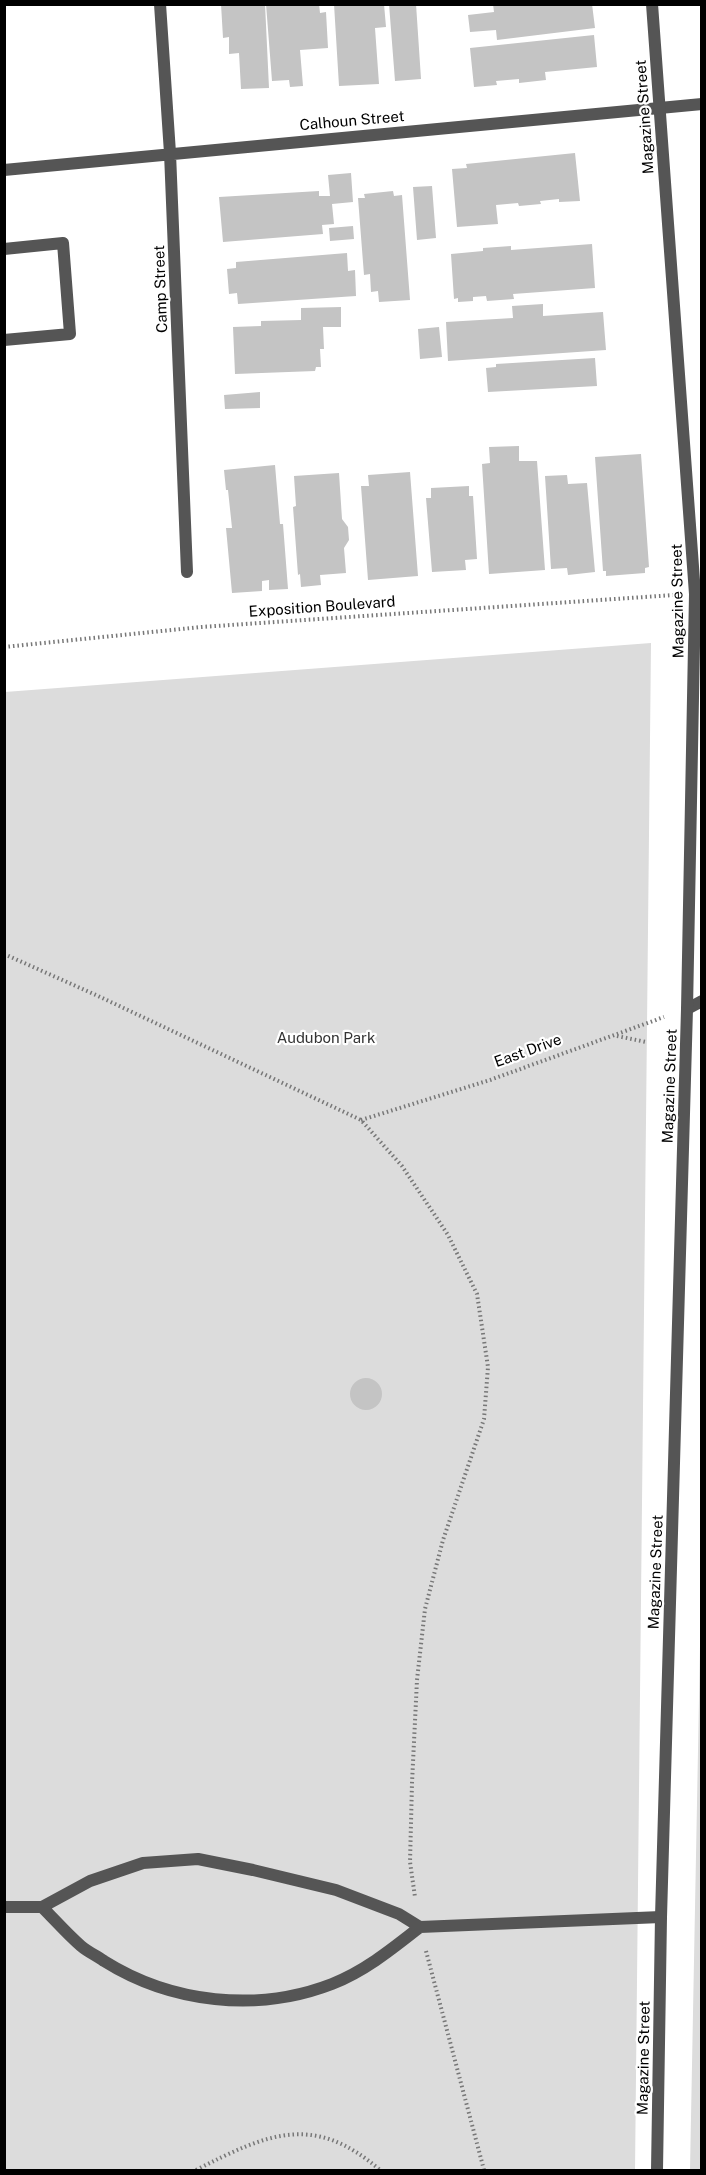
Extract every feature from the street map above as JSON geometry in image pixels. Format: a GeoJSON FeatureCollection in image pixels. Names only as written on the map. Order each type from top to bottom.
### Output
{"type":"FeatureCollection","features":[{"type":"Feature","properties":{"kind":"street","name":"Camp Street"},"geometry":{"type":"LineString","coordinates":[[160,4],[170,153],[188,572]]}},
{"type":"Feature","properties":{"kind":"street","name":"Magazine Street"},"geometry":{"type":"LineString","coordinates":[[652,4],[695,594],[687,1009],[661,1917],[657,2170]]}},
{"type":"Feature","properties":{"kind":"street","name":"Calhoun Street"},"geometry":{"type":"LineString","coordinates":[[4,170],[702,104]]}},
{"type":"Feature","properties":{"kind":"street"},"geometry":{"type":"LineString","coordinates":[[4,249],[63,243],[70,333],[4,340]]}},
{"type":"Feature","properties":{"kind":"street"},"geometry":{"type":"LineString","coordinates":[[687,1009],[702,1001]]}},
{"type":"Feature","properties":{"kind":"street"},"geometry":{"type":"LineString","coordinates":[[4,1907],[42,1907],[90,1881],[143,1863],[198,1859],[336,1890],[399,1914],[420,1927],[661,1917]]}},
{"type":"Feature","properties":{"kind":"street"},"geometry":{"type":"LineString","coordinates":[[42,1907],[81,1946],[126,1974],[176,1993],[228,2001],[280,1998],[332,1984],[378,1960],[420,1927]]}},
{"type":"Feature","properties":{"kind":"path","name":"Exposition Boulevard"},"geometry":{"type":"LineString","coordinates":[[4,647],[195,627],[642,597]]}},
{"type":"Feature","properties":{"kind":"path"},"geometry":{"type":"LineString","coordinates":[[4,954],[361,1120],[402,1166],[448,1235],[477,1294],[488,1367],[484,1419],[443,1540],[425,1609],[417,1680],[410,1862],[420,1927],[484,2170]]}},
{"type":"Feature","properties":{"kind":"path","name":"East Drive"},"geometry":{"type":"LineString","coordinates":[[361,1120],[490,1080],[687,1009]]}},
{"type":"Feature","properties":{"kind":"path"},"geometry":{"type":"LineString","coordinates":[[615,1035],[646,1042]]}},
{"type":"Feature","properties":{"kind":"path"},"geometry":{"type":"LineString","coordinates":[[196,2170],[262,2139],[298,2133],[333,2139],[362,2155],[380,2170]]}},
{"type":"Feature","properties":{"kind":"green space","name":"Audubon Park"},"geometry":{"type":"Polygon","coordinates":[[[651,643],[635,2170],[5,2170],[5,692],[651,643]]]}},
{"type":"Feature","properties":{"kind":"green space"},"geometry":{"type":"Polygon","coordinates":[[[701,1593],[702,2170],[690,2170],[701,1593]]]}},
{"type":"Feature","properties":{"kind":"building"},"geometry":{"type":"Polygon","coordinates":[[[221,4],[265,4],[269,88],[241,89],[239,53],[229,54],[229,37],[223,38],[221,4]]]}},
{"type":"Feature","properties":{"kind":"building"},"geometry":{"type":"Polygon","coordinates":[[[266,4],[319,4],[320,13],[326,12],[328,48],[300,50],[303,86],[290,87],[289,80],[272,81],[266,4]]]}},
{"type":"Feature","properties":{"kind":"building"},"geometry":{"type":"Polygon","coordinates":[[[334,4],[384,4],[386,27],[375,28],[379,84],[339,86],[334,4]]]}},
{"type":"Feature","properties":{"kind":"building"},"geometry":{"type":"Polygon","coordinates":[[[389,4],[416,4],[421,79],[395,81],[389,4]]]}},
{"type":"Feature","properties":{"kind":"building"},"geometry":{"type":"Polygon","coordinates":[[[493,4],[592,4],[595,28],[497,40],[496,30],[470,32],[468,15],[494,12],[493,4]]]}},
{"type":"Feature","properties":{"kind":"building"},"geometry":{"type":"Polygon","coordinates":[[[594,35],[597,67],[545,72],[546,80],[519,83],[519,79],[496,81],[497,85],[474,87],[470,48],[594,35]]]}},
{"type":"Feature","properties":{"kind":"building"},"geometry":{"type":"Polygon","coordinates":[[[575,153],[580,201],[559,202],[559,199],[540,201],[541,204],[496,205],[498,224],[457,227],[452,169],[467,168],[466,164],[575,153]]]}},
{"type":"Feature","properties":{"kind":"building"},"geometry":{"type":"Polygon","coordinates":[[[351,173],[353,202],[332,204],[334,224],[322,225],[323,234],[223,242],[219,197],[319,191],[319,196],[330,196],[328,175],[351,173]]]}},
{"type":"Feature","properties":{"kind":"building"},"geometry":{"type":"Polygon","coordinates":[[[432,186],[436,238],[417,240],[413,187],[432,186]]]}},
{"type":"Feature","properties":{"kind":"building"},"geometry":{"type":"Polygon","coordinates":[[[393,191],[394,196],[402,195],[410,300],[379,302],[378,291],[371,292],[370,274],[364,275],[358,198],[365,198],[364,194],[393,191]]]}},
{"type":"Feature","properties":{"kind":"building"},"geometry":{"type":"Polygon","coordinates":[[[353,226],[354,239],[330,241],[329,228],[353,226]]]}},
{"type":"Feature","properties":{"kind":"building"},"geometry":{"type":"Polygon","coordinates":[[[592,244],[595,288],[513,294],[514,299],[487,301],[486,296],[473,297],[473,301],[458,302],[458,298],[454,299],[451,254],[511,246],[511,250],[592,244]]]}},
{"type":"Feature","properties":{"kind":"building"},"geometry":{"type":"Polygon","coordinates":[[[347,253],[348,271],[355,270],[356,296],[238,304],[237,293],[229,294],[227,269],[236,268],[236,262],[347,253]]]}},
{"type":"Feature","properties":{"kind":"building"},"geometry":{"type":"Polygon","coordinates":[[[543,304],[543,316],[603,312],[606,350],[448,361],[446,322],[513,318],[512,306],[543,304]]]}},
{"type":"Feature","properties":{"kind":"building"},"geometry":{"type":"Polygon","coordinates":[[[341,307],[341,327],[323,327],[324,349],[320,349],[321,367],[316,367],[315,371],[235,374],[233,327],[261,326],[261,321],[301,320],[301,308],[341,307]]]}},
{"type":"Feature","properties":{"kind":"building"},"geometry":{"type":"Polygon","coordinates":[[[439,327],[442,357],[420,359],[418,329],[439,327]]]}},
{"type":"Feature","properties":{"kind":"building"},"geometry":{"type":"Polygon","coordinates":[[[595,358],[597,386],[488,392],[486,368],[496,367],[496,364],[595,358]]]}},
{"type":"Feature","properties":{"kind":"building"},"geometry":{"type":"Polygon","coordinates":[[[260,392],[260,408],[225,409],[224,395],[260,392]]]}},
{"type":"Feature","properties":{"kind":"building"},"geometry":{"type":"Polygon","coordinates":[[[519,446],[519,461],[537,461],[545,570],[489,574],[482,464],[490,463],[489,447],[519,446]]]}},
{"type":"Feature","properties":{"kind":"building"},"geometry":{"type":"Polygon","coordinates":[[[641,454],[649,567],[645,568],[645,573],[606,576],[606,571],[603,571],[595,457],[641,454]]]}},
{"type":"Feature","properties":{"kind":"building"},"geometry":{"type":"Polygon","coordinates":[[[275,465],[280,524],[283,524],[288,589],[269,590],[269,580],[262,581],[262,591],[232,593],[226,528],[232,528],[224,470],[275,465]]]}},
{"type":"Feature","properties":{"kind":"building"},"geometry":{"type":"Polygon","coordinates":[[[410,472],[418,576],[368,580],[361,486],[369,486],[368,475],[410,472]]]}},
{"type":"Feature","properties":{"kind":"building"},"geometry":{"type":"Polygon","coordinates":[[[339,473],[342,519],[348,527],[349,540],[344,548],[346,573],[320,575],[321,585],[301,587],[293,507],[296,506],[294,476],[339,473]]]}},
{"type":"Feature","properties":{"kind":"building"},"geometry":{"type":"Polygon","coordinates":[[[567,475],[568,484],[587,483],[595,572],[568,575],[567,568],[551,569],[545,476],[567,475]]]}},
{"type":"Feature","properties":{"kind":"building"},"geometry":{"type":"Polygon","coordinates":[[[469,486],[469,496],[473,496],[477,559],[465,560],[466,570],[432,572],[426,498],[431,498],[431,488],[469,486]]]}},
{"type":"Feature","properties":{"kind":"building"},"geometry":{"type":"Polygon","coordinates":[[[366,1378],[377,1383],[382,1394],[377,1405],[366,1410],[355,1405],[350,1394],[355,1383],[366,1378]]]}}]}
